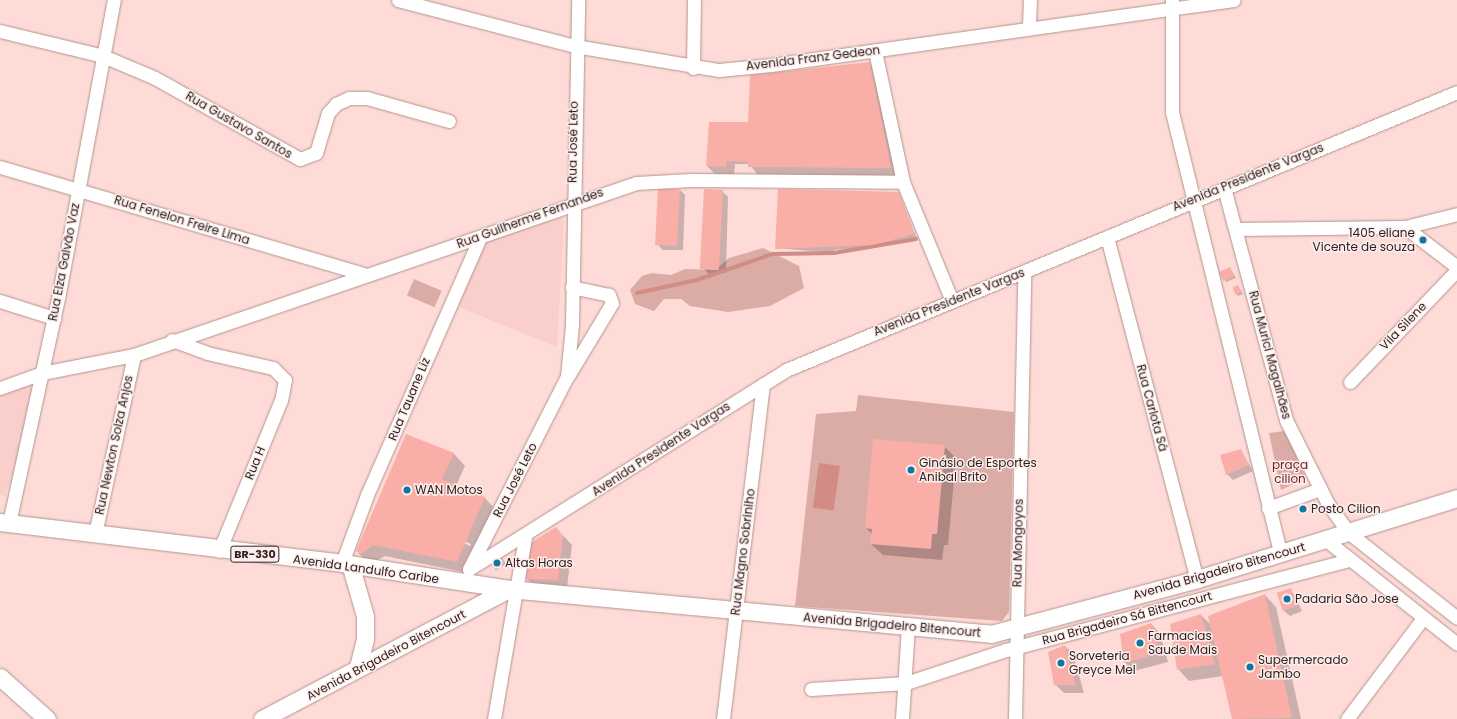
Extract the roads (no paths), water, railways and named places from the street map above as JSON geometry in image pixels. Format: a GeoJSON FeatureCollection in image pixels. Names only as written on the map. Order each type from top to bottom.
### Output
{"type":"FeatureCollection","features":[{"type":"Feature","properties":{"kind":"main road","name":"Avenida Brigadeiro Bitencourt"},"geometry":{"type":"LineString","coordinates":[[262,719],[358,668],[513,590],[990,634],[1197,579],[1349,533],[1457,498]]}},
{"type":"Feature","properties":{"kind":"main road","name":"Avenida Landulfo Caribe"},"geometry":{"type":"LineString","coordinates":[[5,523],[219,551],[465,576],[513,590]]}},
{"type":"Feature","properties":{"kind":"main road"},"geometry":{"type":"LineString","coordinates":[[346,563],[366,616],[365,639],[358,668]]}},
{"type":"Feature","properties":{"kind":"main road"},"geometry":{"type":"LineString","coordinates":[[0,677],[47,719]]}},
{"type":"Feature","properties":{"kind":"street","name":"Rua Elza Galvão Vaz"},"geometry":{"type":"LineString","coordinates":[[5,523],[54,318],[114,0]]}},
{"type":"Feature","properties":{"kind":"street","name":"Avenida Franz Gedeon"},"geometry":{"type":"LineString","coordinates":[[398,0],[429,4],[575,46],[693,68],[771,65],[1172,5],[1233,0]]}},
{"type":"Feature","properties":{"kind":"street","name":"Rua José Leto"},"geometry":{"type":"LineString","coordinates":[[567,377],[572,287],[575,46],[578,0]]}},
{"type":"Feature","properties":{"kind":"street"},"geometry":{"type":"LineString","coordinates":[[693,68],[694,0]]}},
{"type":"Feature","properties":{"kind":"street"},"geometry":{"type":"LineString","coordinates":[[1030,0],[1030,26]]}},
{"type":"Feature","properties":{"kind":"street"},"geometry":{"type":"LineString","coordinates":[[1172,5],[1172,104],[1280,553]]}},
{"type":"Feature","properties":{"kind":"street","name":"Rua Gustavo Santos"},"geometry":{"type":"LineString","coordinates":[[0,31],[103,56],[178,89],[300,159],[316,153],[328,113],[336,104],[349,98],[367,98],[449,121]]}},
{"type":"Feature","properties":{"kind":"street"},"geometry":{"type":"LineString","coordinates":[[876,50],[903,182],[952,301]]}},
{"type":"Feature","properties":{"kind":"street","name":"Avenida Presidente Vargas"},"geometry":{"type":"LineString","coordinates":[[465,576],[763,384],[810,360],[1107,237],[1195,198],[1224,188],[1457,92]]}},
{"type":"Feature","properties":{"kind":"street","name":"Rua Fenelon Freire Lima"},"geometry":{"type":"LineString","coordinates":[[0,167],[363,274]]}},
{"type":"Feature","properties":{"kind":"street","name":"Rua Guilherme Fernandes"},"geometry":{"type":"LineString","coordinates":[[0,388],[42,373],[134,355],[172,340],[363,274],[480,238],[572,204],[636,183],[691,180],[903,182]]}},
{"type":"Feature","properties":{"kind":"street","name":"Rua Murici Magalhães"},"geometry":{"type":"LineString","coordinates":[[1224,188],[1286,420],[1320,489],[1335,516],[1349,533],[1454,616]]}},
{"type":"Feature","properties":{"kind":"street"},"geometry":{"type":"LineString","coordinates":[[1236,229],[1404,228],[1457,214]]}},
{"type":"Feature","properties":{"kind":"street"},"geometry":{"type":"LineString","coordinates":[[1404,228],[1457,269]]}},
{"type":"Feature","properties":{"kind":"street","name":"Rua Carlota Sá"},"geometry":{"type":"LineString","coordinates":[[1107,237],[1197,579]]}},
{"type":"Feature","properties":{"kind":"street","name":"Rua Tauane Liz"},"geometry":{"type":"LineString","coordinates":[[346,563],[367,495],[480,238]]}},
{"type":"Feature","properties":{"kind":"street","name":"Vila Silene"},"geometry":{"type":"LineString","coordinates":[[1350,382],[1457,269]]}},
{"type":"Feature","properties":{"kind":"street","name":"Rua Mongoyos"},"geometry":{"type":"LineString","coordinates":[[1015,719],[1015,648],[1024,271]]}},
{"type":"Feature","properties":{"kind":"street","name":"Rua José Leto"},"geometry":{"type":"LineString","coordinates":[[465,576],[567,377],[612,303],[609,295],[572,287]]}},
{"type":"Feature","properties":{"kind":"street"},"geometry":{"type":"LineString","coordinates":[[0,301],[54,318]]}},
{"type":"Feature","properties":{"kind":"street","name":"Rua H"},"geometry":{"type":"LineString","coordinates":[[172,340],[207,353],[273,368],[282,374],[285,388],[281,400],[219,551]]}},
{"type":"Feature","properties":{"kind":"street","name":"Rua Newton Solza Anjos"},"geometry":{"type":"LineString","coordinates":[[95,534],[134,355]]}},
{"type":"Feature","properties":{"kind":"street","name":"Rua Magno Sobriniho"},"geometry":{"type":"LineString","coordinates":[[723,719],[763,384]]}},
{"type":"Feature","properties":{"kind":"street"},"geometry":{"type":"LineString","coordinates":[[1268,508],[1320,489]]}},
{"type":"Feature","properties":{"kind":"street"},"geometry":{"type":"LineString","coordinates":[[494,719],[513,590],[525,538]]}},
{"type":"Feature","properties":{"kind":"street"},"geometry":{"type":"LineString","coordinates":[[1326,540],[1457,644]]}},
{"type":"Feature","properties":{"kind":"street","name":"Rua Brigadeiro Sá Bittencourt"},"geometry":{"type":"LineString","coordinates":[[810,689],[906,683],[1015,648],[1350,560]]}},
{"type":"Feature","properties":{"kind":"street"},"geometry":{"type":"LineString","coordinates":[[1439,630],[1454,616]]}},
{"type":"Feature","properties":{"kind":"street"},"geometry":{"type":"LineString","coordinates":[[1348,719],[1423,618]]}},
{"type":"Feature","properties":{"kind":"street"},"geometry":{"type":"LineString","coordinates":[[902,719],[906,683],[908,627]]}},
{"type":"Feature","properties":{"kind":"waterway"},"geometry":{"type":"LineString","coordinates":[[637,293],[697,280],[773,254],[834,253],[916,239]]}},
{"type":"Feature","properties":{"kind":"place","name":"1405 eliane Vicente de souza"},"geometry":{"type":"Point","coordinates":[1423,240]}},
{"type":"Feature","properties":{"kind":"place","name":"Ginásio de Esportes Anibal Brito"},"geometry":{"type":"Point","coordinates":[911,470]}},
{"type":"Feature","properties":{"kind":"place","name":"WAN Motos"},"geometry":{"type":"Point","coordinates":[407,490]}},
{"type":"Feature","properties":{"kind":"place","name":"Posto Cilion"},"geometry":{"type":"Point","coordinates":[1303,509]}},
{"type":"Feature","properties":{"kind":"place","name":"Altas Horas"},"geometry":{"type":"Point","coordinates":[497,563]}},
{"type":"Feature","properties":{"kind":"place","name":"Padaria São Jose"},"geometry":{"type":"Point","coordinates":[1287,599]}},
{"type":"Feature","properties":{"kind":"place","name":"Farmacias Saude Mais"},"geometry":{"type":"Point","coordinates":[1140,643]}},
{"type":"Feature","properties":{"kind":"place","name":"Sorveteria Greyce Mel"},"geometry":{"type":"Point","coordinates":[1061,663]}},
{"type":"Feature","properties":{"kind":"place","name":"Supermercado Jambo"},"geometry":{"type":"Point","coordinates":[1250,667]}},
{"type":"Feature","properties":{"kind":"park label","name":"praça cilion"},"geometry":{"type":"Point","coordinates":[1290,472]}}]}
